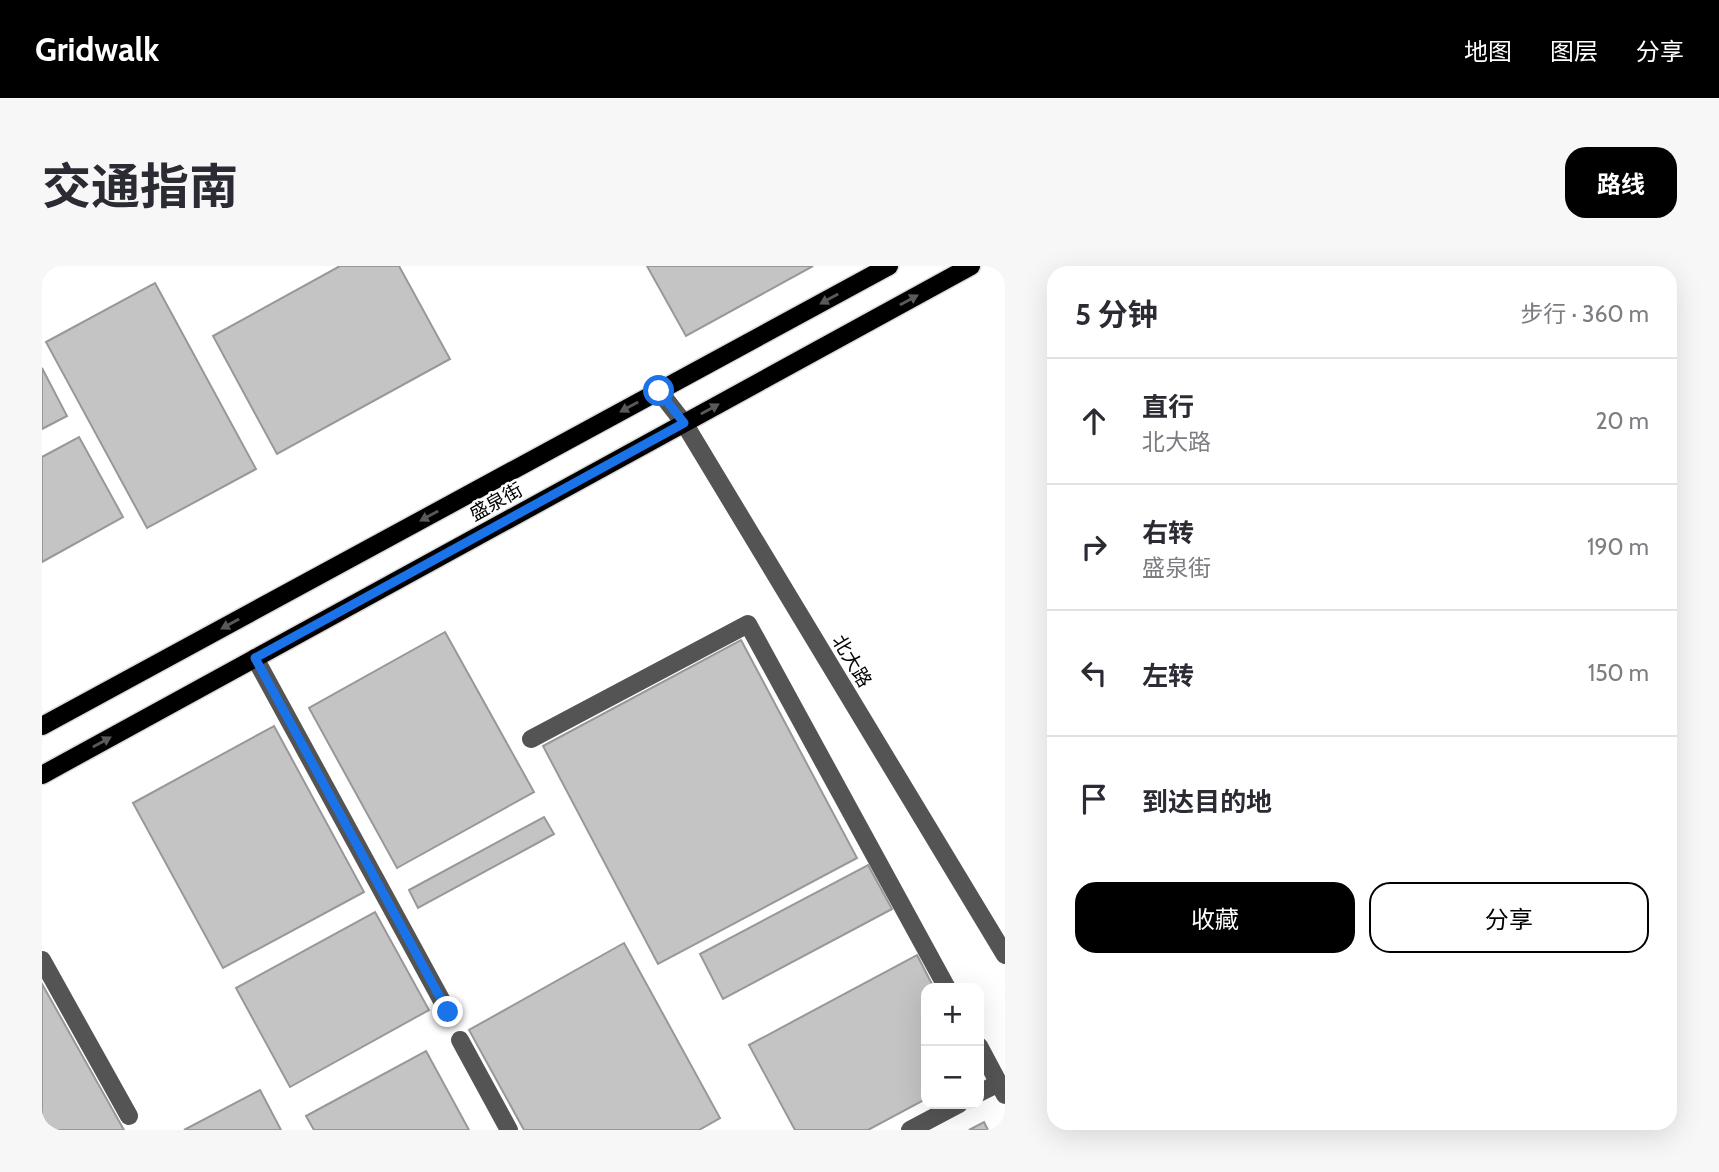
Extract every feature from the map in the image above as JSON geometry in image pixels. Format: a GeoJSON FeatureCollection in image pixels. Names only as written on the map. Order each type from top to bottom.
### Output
{"type":"FeatureCollection","features":[{"type":"Feature","properties":{"kind":"main road","name":"盛泉街"},"geometry":{"type":"LineString","coordinates":[[42,726],[889,266]]}},
{"type":"Feature","properties":{"kind":"main road","name":"盛泉街"},"geometry":{"type":"LineString","coordinates":[[42,775],[971,266]]}},
{"type":"Feature","properties":{"kind":"street","name":"北大路"},"geometry":{"type":"LineString","coordinates":[[659,391],[684,423],[1005,955]]}},
{"type":"Feature","properties":{"kind":"street"},"geometry":{"type":"LineString","coordinates":[[531,739],[748,624],[944,983]]}},
{"type":"Feature","properties":{"kind":"street"},"geometry":{"type":"LineString","coordinates":[[255,658],[448,1012]]}},
{"type":"Feature","properties":{"kind":"street"},"geometry":{"type":"LineString","coordinates":[[42,960],[129,1116]]}},
{"type":"Feature","properties":{"kind":"street"},"geometry":{"type":"LineString","coordinates":[[460,1040],[509,1130]]}},
{"type":"Feature","properties":{"kind":"street"},"geometry":{"type":"LineString","coordinates":[[984,1055],[1002,1089],[984,1092]]}},
{"type":"Feature","properties":{"kind":"street"},"geometry":{"type":"LineString","coordinates":[[910,1130],[950,1109]]}},
{"type":"Feature","properties":{"kind":"building"},"geometry":{"type":"Polygon","coordinates":[[[340,266],[399,266],[450,359],[277,454],[213,336],[340,266]]]}},
{"type":"Feature","properties":{"kind":"building"},"geometry":{"type":"Polygon","coordinates":[[[647,266],[813,266],[686,336],[647,266]]]}},
{"type":"Feature","properties":{"kind":"building"},"geometry":{"type":"Polygon","coordinates":[[[155,283],[256,469],[147,528],[46,342],[155,283]]]}},
{"type":"Feature","properties":{"kind":"building"},"geometry":{"type":"Polygon","coordinates":[[[42,368],[67,416],[42,429],[42,368]]]}},
{"type":"Feature","properties":{"kind":"building"},"geometry":{"type":"Polygon","coordinates":[[[79,437],[123,517],[42,562],[42,457],[79,437]]]}},
{"type":"Feature","properties":{"kind":"building"},"geometry":{"type":"Polygon","coordinates":[[[445,632],[534,792],[397,868],[309,708],[445,632]]]}},
{"type":"Feature","properties":{"kind":"building"},"geometry":{"type":"Polygon","coordinates":[[[741,640],[857,858],[658,964],[543,746],[741,640]]]}},
{"type":"Feature","properties":{"kind":"building"},"geometry":{"type":"Polygon","coordinates":[[[274,726],[364,892],[223,968],[133,803],[274,726]]]}},
{"type":"Feature","properties":{"kind":"building"},"geometry":{"type":"Polygon","coordinates":[[[544,817],[554,834],[418,908],[409,890],[544,817]]]}},
{"type":"Feature","properties":{"kind":"building"},"geometry":{"type":"Polygon","coordinates":[[[868,865],[892,909],[723,999],[700,954],[868,865]]]}},
{"type":"Feature","properties":{"kind":"building"},"geometry":{"type":"Polygon","coordinates":[[[375,912],[429,1010],[290,1087],[236,988],[375,912]]]}},
{"type":"Feature","properties":{"kind":"building"},"geometry":{"type":"Polygon","coordinates":[[[624,943],[720,1118],[699,1130],[524,1130],[469,1030],[624,943]]]}},
{"type":"Feature","properties":{"kind":"building"},"geometry":{"type":"Polygon","coordinates":[[[917,955],[931,983],[921,983],[921,1102],[868,1130],[795,1130],[749,1045],[917,955]]]}},
{"type":"Feature","properties":{"kind":"building"},"geometry":{"type":"Polygon","coordinates":[[[42,984],[124,1130],[42,1130],[42,984]]]}},
{"type":"Feature","properties":{"kind":"building"},"geometry":{"type":"Polygon","coordinates":[[[426,1051],[469,1130],[314,1130],[306,1116],[426,1051]]]}},
{"type":"Feature","properties":{"kind":"building"},"geometry":{"type":"Polygon","coordinates":[[[260,1090],[281,1130],[184,1130],[260,1090]]]}},
{"type":"Feature","properties":{"kind":"building"},"geometry":{"type":"Polygon","coordinates":[[[984,1122],[988,1130],[969,1130],[984,1122]]]}},
{"type":"Feature","properties":{"kind":"route"},"geometry":{"type":"LineString","coordinates":[[448,1012],[255,658],[684,423],[659,391]]}}]}
